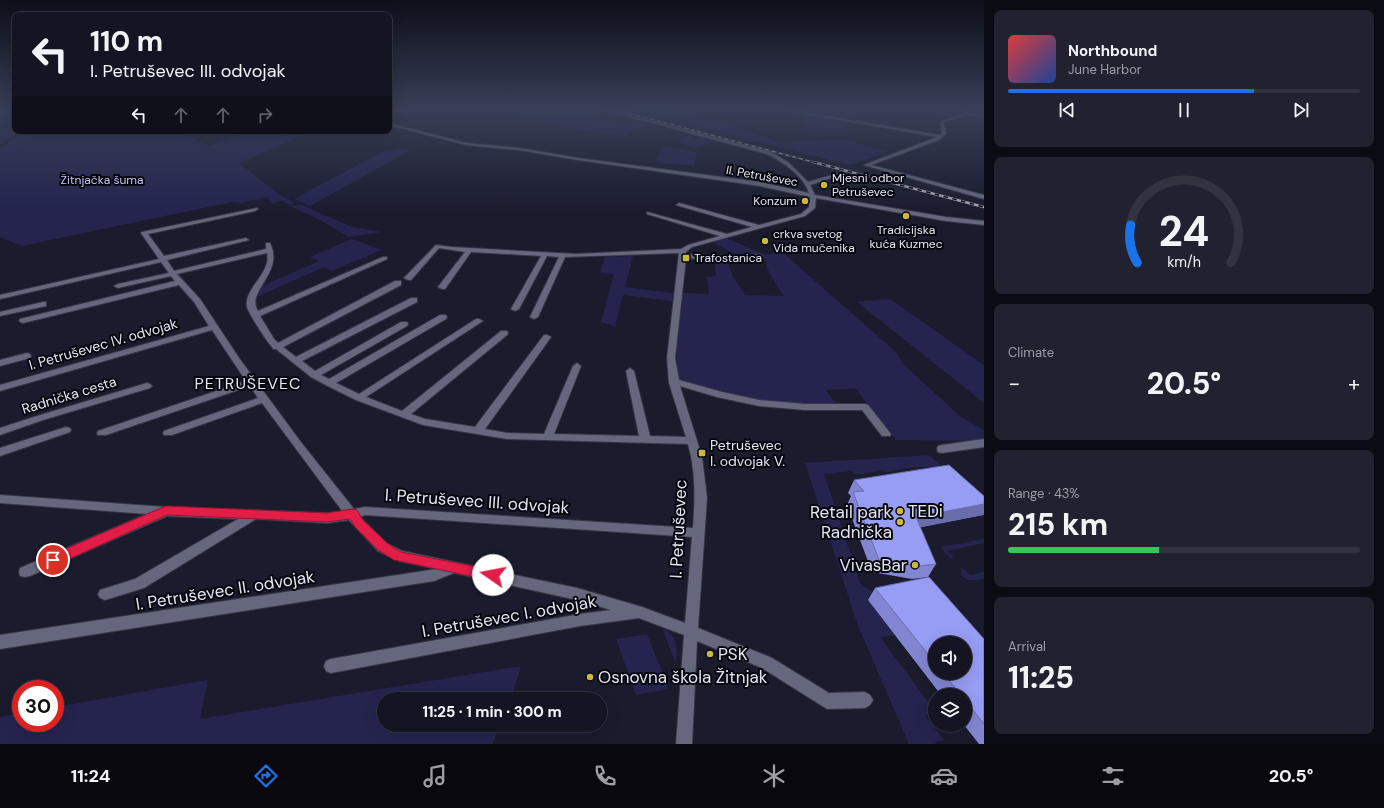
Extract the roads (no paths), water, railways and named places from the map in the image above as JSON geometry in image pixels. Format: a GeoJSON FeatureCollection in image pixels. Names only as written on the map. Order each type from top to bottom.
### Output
{"type":"FeatureCollection","features":[{"type":"Feature","properties":{"kind":"street","name":"II. Petruševec"},"geometry":{"type":"LineString","coordinates":[[465,144],[519,149],[760,184],[814,196],[946,219],[984,223]]}},
{"type":"Feature","properties":{"kind":"street"},"geometry":{"type":"LineString","coordinates":[[683,253],[690,246],[760,228],[807,213],[813,207],[814,196],[808,184],[778,157],[769,153],[734,144]]}},
{"type":"Feature","properties":{"kind":"street"},"geometry":{"type":"LineString","coordinates":[[927,144],[866,165],[984,197]]}},
{"type":"Feature","properties":{"kind":"street"},"geometry":{"type":"LineString","coordinates":[[808,184],[844,172]]}},
{"type":"Feature","properties":{"kind":"street"},"geometry":{"type":"LineString","coordinates":[[679,205],[760,228]]}},
{"type":"Feature","properties":{"kind":"street"},"geometry":{"type":"LineString","coordinates":[[255,209],[144,233],[181,282],[296,443],[359,524],[382,547],[398,556],[576,594],[642,613]]}},
{"type":"Feature","properties":{"kind":"street"},"geometry":{"type":"LineString","coordinates":[[649,213],[729,236]]}},
{"type":"Feature","properties":{"kind":"street"},"geometry":{"type":"LineString","coordinates":[[0,297],[246,240]]}},
{"type":"Feature","properties":{"kind":"street"},"geometry":{"type":"LineString","coordinates":[[408,278],[438,246],[592,256],[683,253],[741,258],[760,256]]}},
{"type":"Feature","properties":{"kind":"street"},"geometry":{"type":"LineString","coordinates":[[118,286],[269,247],[271,256],[268,270],[252,298],[251,307],[276,347],[314,375],[359,398],[423,422],[507,436],[692,441]]}},
{"type":"Feature","properties":{"kind":"street"},"geometry":{"type":"LineString","coordinates":[[442,287],[470,249]]}},
{"type":"Feature","properties":{"kind":"street","name":"I. Petruševec"},"geometry":{"type":"LineString","coordinates":[[683,253],[672,358],[674,383],[692,441],[699,470],[701,498],[684,744]]}},
{"type":"Feature","properties":{"kind":"street"},"geometry":{"type":"LineString","coordinates":[[515,309],[545,254]]}},
{"type":"Feature","properties":{"kind":"street"},"geometry":{"type":"LineString","coordinates":[[534,317],[563,255]]}},
{"type":"Feature","properties":{"kind":"street"},"geometry":{"type":"LineString","coordinates":[[256,315],[385,258]]}},
{"type":"Feature","properties":{"kind":"street"},"geometry":{"type":"LineString","coordinates":[[23,321],[181,282]]}},
{"type":"Feature","properties":{"kind":"street"},"geometry":{"type":"LineString","coordinates":[[276,347],[398,283]]}},
{"type":"Feature","properties":{"kind":"street"},"geometry":{"type":"LineString","coordinates":[[295,361],[414,300]]}},
{"type":"Feature","properties":{"kind":"street"},"geometry":{"type":"LineString","coordinates":[[0,314],[43,304]]}},
{"type":"Feature","properties":{"kind":"street"},"geometry":{"type":"LineString","coordinates":[[328,383],[443,316]]}},
{"type":"Feature","properties":{"kind":"street"},"geometry":{"type":"LineString","coordinates":[[359,398],[479,321]]}},
{"type":"Feature","properties":{"kind":"street"},"geometry":{"type":"LineString","coordinates":[[314,375],[404,324]]}},
{"type":"Feature","properties":{"kind":"street","name":"I. Petruševec IV. odvojak"},"geometry":{"type":"LineString","coordinates":[[0,388],[213,327]]}},
{"type":"Feature","properties":{"kind":"street"},"geometry":{"type":"LineString","coordinates":[[403,415],[504,333]]}},
{"type":"Feature","properties":{"kind":"street"},"geometry":{"type":"LineString","coordinates":[[477,432],[547,337]]}},
{"type":"Feature","properties":{"kind":"street"},"geometry":{"type":"LineString","coordinates":[[0,363],[27,356]]}},
{"type":"Feature","properties":{"kind":"street"},"geometry":{"type":"LineString","coordinates":[[548,437],[577,366]]}},
{"type":"Feature","properties":{"kind":"street"},"geometry":{"type":"LineString","coordinates":[[630,371],[645,439]]}},
{"type":"Feature","properties":{"kind":"street"},"geometry":{"type":"LineString","coordinates":[[102,433],[251,382]]}},
{"type":"Feature","properties":{"kind":"street"},"geometry":{"type":"LineString","coordinates":[[674,383],[682,383],[720,395],[758,403],[805,408],[865,408],[886,434]]}},
{"type":"Feature","properties":{"kind":"street","name":"Radnička cesta"},"geometry":{"type":"LineString","coordinates":[[0,432],[40,418],[147,386]]}},
{"type":"Feature","properties":{"kind":"street"},"geometry":{"type":"LineString","coordinates":[[168,434],[264,399]]}},
{"type":"Feature","properties":{"kind":"street"},"geometry":{"type":"LineString","coordinates":[[0,452],[66,430]]}},
{"type":"Feature","properties":{"kind":"street"},"geometry":{"type":"LineString","coordinates":[[942,449],[984,443]]}},
{"type":"Feature","properties":{"kind":"street","name":"I. Petruševec III. odvojak"},"geometry":{"type":"LineString","coordinates":[[0,499],[166,511],[327,518],[346,516],[365,511],[698,533]]}},
{"type":"Feature","properties":{"kind":"street","name":"I. Petruševec III. odvojak"},"geometry":{"type":"LineString","coordinates":[[25,572],[166,511]]}},
{"type":"Feature","properties":{"kind":"street"},"geometry":{"type":"LineString","coordinates":[[105,594],[125,590],[139,584],[254,515]]}},
{"type":"Feature","properties":{"kind":"street","name":"I. Petruševec II. odvojak"},"geometry":{"type":"LineString","coordinates":[[0,642],[434,576],[453,567]]}},
{"type":"Feature","properties":{"kind":"street","name":"I. Petruševec I. odvojak"},"geometry":{"type":"LineString","coordinates":[[331,666],[580,620],[642,613],[691,632]]}},
{"type":"Feature","properties":{"kind":"street"},"geometry":{"type":"LineString","coordinates":[[691,632],[767,663],[827,701],[865,700]]}},
{"type":"Feature","properties":{"kind":"railway"},"geometry":{"type":"LineString","coordinates":[[744,144],[817,163]]}},
{"type":"Feature","properties":{"kind":"railway"},"geometry":{"type":"LineString","coordinates":[[813,162],[984,207]]}},
{"type":"Feature","properties":{"kind":"place","name":"Mjesni odbor Petruševec"},"geometry":{"type":"Point","coordinates":[824,185]}},
{"type":"Feature","properties":{"kind":"place","name":"Konzum"},"geometry":{"type":"Point","coordinates":[805,201]}},
{"type":"Feature","properties":{"kind":"place","name":"Tradicijska kuća Kuzmec"},"geometry":{"type":"Point","coordinates":[906,216]}},
{"type":"Feature","properties":{"kind":"place","name":"crkva svetog Vida mučenika"},"geometry":{"type":"Point","coordinates":[765,241]}},
{"type":"Feature","properties":{"kind":"place","name":"Trafostanica"},"geometry":{"type":"Point","coordinates":[686,258]}},
{"type":"Feature","properties":{"kind":"place","name":"Petruševec I. odvojak V."},"geometry":{"type":"Point","coordinates":[702,453]}},
{"type":"Feature","properties":{"kind":"place","name":"TEDi"},"geometry":{"type":"Point","coordinates":[900,511]}},
{"type":"Feature","properties":{"kind":"place","name":"Retail park Radnička"},"geometry":{"type":"Point","coordinates":[900,522]}},
{"type":"Feature","properties":{"kind":"place","name":"VivasBar"},"geometry":{"type":"Point","coordinates":[915,565]}},
{"type":"Feature","properties":{"kind":"place","name":"PSK"},"geometry":{"type":"Point","coordinates":[710,654]}},
{"type":"Feature","properties":{"kind":"place","name":"Osnovna škola Žitnjak"},"geometry":{"type":"Point","coordinates":[590,677]}},
{"type":"Feature","properties":{"kind":"district","name":"PETRUŠEVEC"},"geometry":{"type":"Point","coordinates":[248,383]}},
{"type":"Feature","properties":{"kind":"park label","name":"Žitnjačka šuma"},"geometry":{"type":"Point","coordinates":[102,180]}}]}
